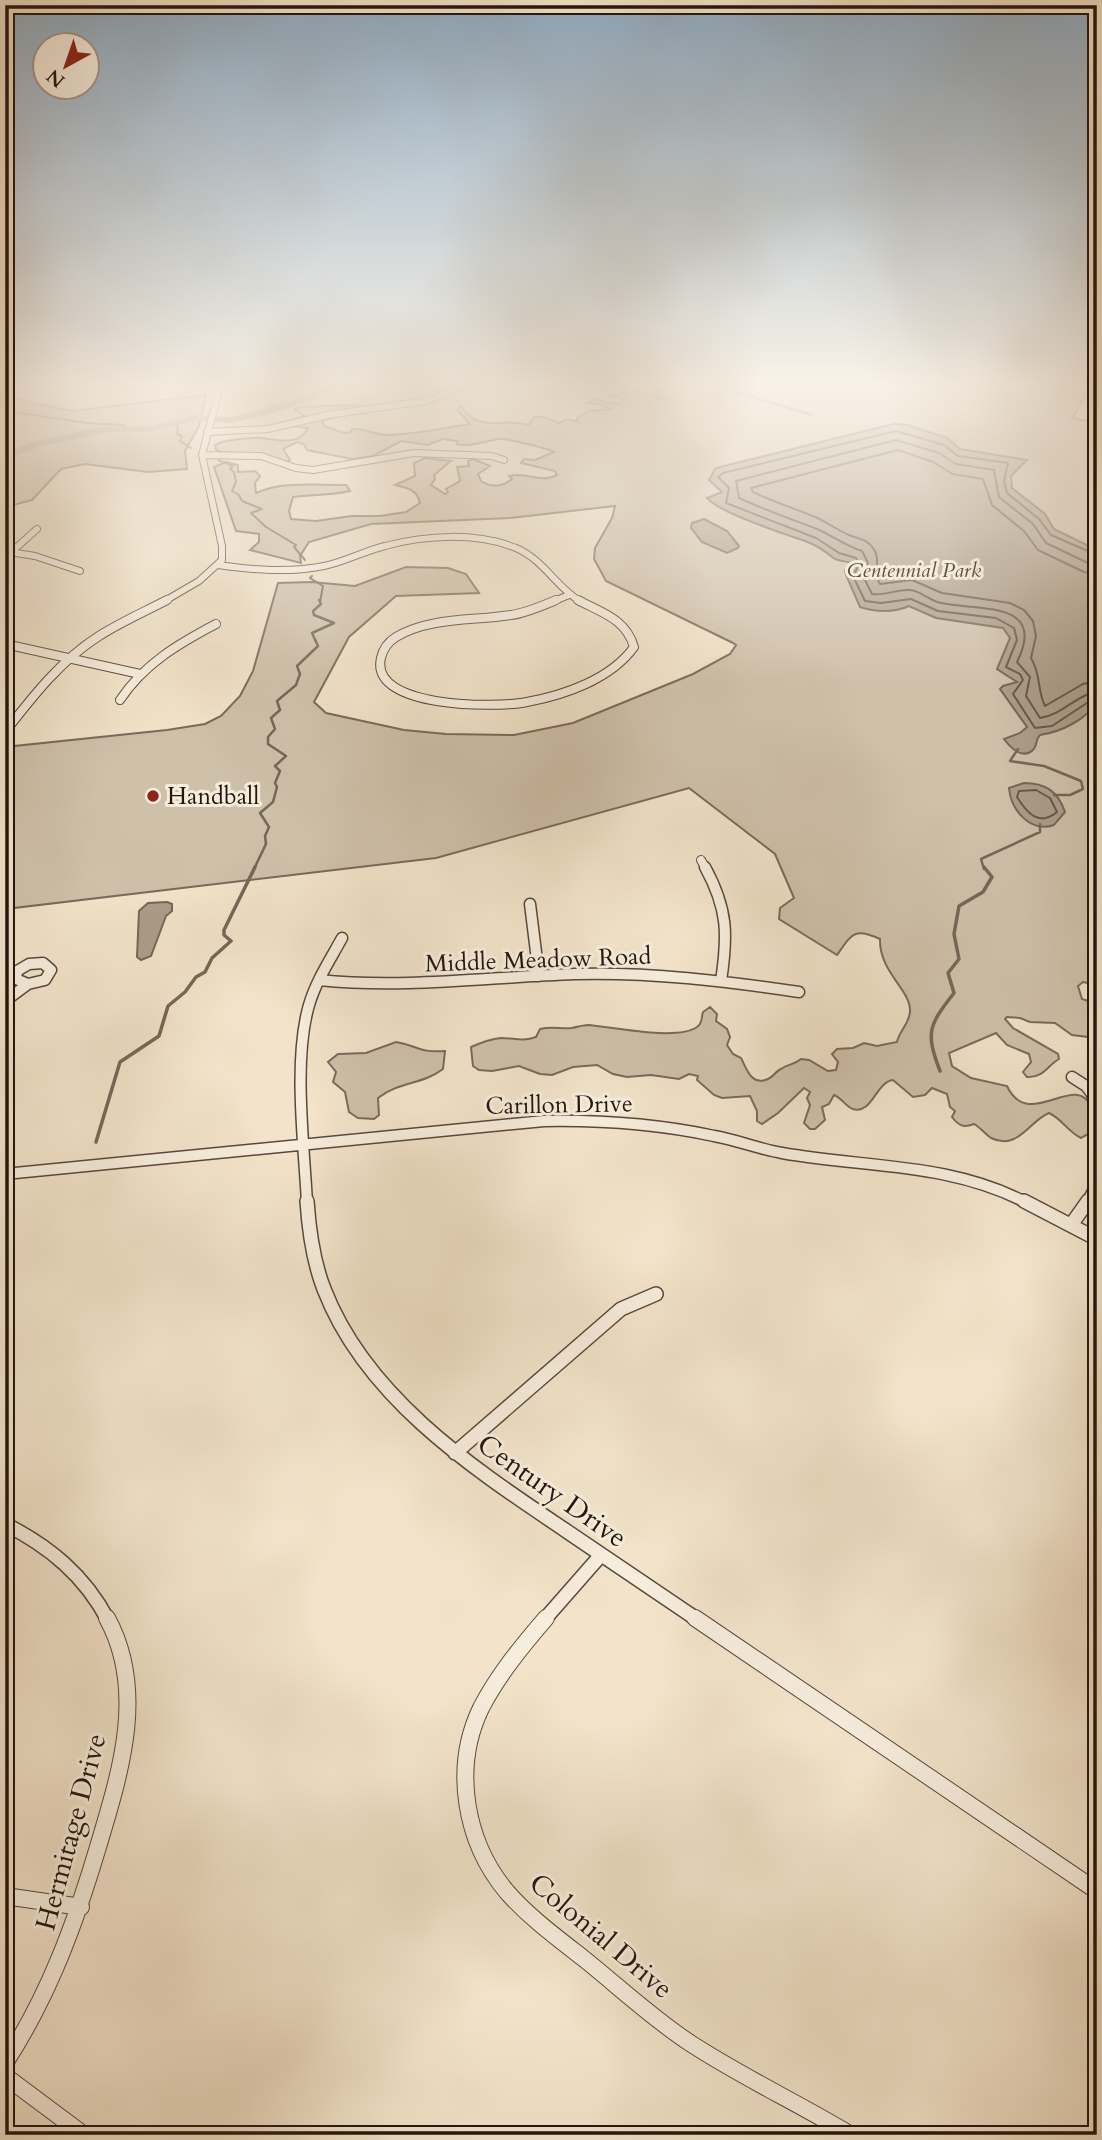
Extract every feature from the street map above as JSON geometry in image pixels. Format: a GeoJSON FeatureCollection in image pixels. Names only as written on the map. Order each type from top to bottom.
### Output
{"type":"FeatureCollection","features":[{"type":"Feature","properties":{"kind":"street"},"geometry":{"type":"LineString","coordinates":[[5,732],[39,689],[68,659],[100,635],[195,582],[218,565],[223,554],[209,487]]}},
{"type":"Feature","properties":{"kind":"street"},"geometry":{"type":"LineString","coordinates":[[8,554],[37,528]]}},
{"type":"Feature","properties":{"kind":"street"},"geometry":{"type":"LineString","coordinates":[[218,565],[259,571],[300,570],[341,562],[396,543],[465,539],[514,548],[532,556],[547,568],[569,595],[625,625],[630,632],[634,647],[624,663],[552,696],[518,704],[498,705],[425,699],[396,688],[381,673],[379,660],[382,652],[399,636],[439,622],[514,615],[569,595]]}},
{"type":"Feature","properties":{"kind":"street"},"geometry":{"type":"LineString","coordinates":[[8,554],[35,556],[80,571]]}},
{"type":"Feature","properties":{"kind":"street"},"geometry":{"type":"LineString","coordinates":[[120,700],[140,674],[167,651],[216,624]]}},
{"type":"Feature","properties":{"kind":"street"},"geometry":{"type":"LineString","coordinates":[[5,644],[140,674]]}},
{"type":"Feature","properties":{"kind":"street"},"geometry":{"type":"LineString","coordinates":[[701,860],[722,899],[728,926],[721,981]]}},
{"type":"Feature","properties":{"kind":"street"},"geometry":{"type":"LineString","coordinates":[[530,904],[539,976]]}},
{"type":"Feature","properties":{"kind":"street","name":"Century Drive"},"geometry":{"type":"LineString","coordinates":[[342,938],[310,1003],[302,1047],[308,1225],[320,1283],[334,1311],[376,1373],[401,1402],[480,1473],[1097,1891]]}},
{"type":"Feature","properties":{"kind":"street","name":"Middle Meadow Road"},"geometry":{"type":"LineString","coordinates":[[320,980],[400,987],[539,976],[634,974],[721,981],[799,992]]}},
{"type":"Feature","properties":{"kind":"street"},"geometry":{"type":"LineString","coordinates":[[5,1001],[27,985]]}},
{"type":"Feature","properties":{"kind":"street"},"geometry":{"type":"LineString","coordinates":[[1072,1077],[1086,1086],[1097,1101]]}},
{"type":"Feature","properties":{"kind":"street","name":"Carillon Drive"},"geometry":{"type":"LineString","coordinates":[[5,1174],[544,1121],[624,1122],[689,1130],[791,1155],[926,1169],[986,1186],[1097,1239]]}},
{"type":"Feature","properties":{"kind":"street"},"geometry":{"type":"LineString","coordinates":[[1070,1224],[1089,1200],[1097,1183]]}},
{"type":"Feature","properties":{"kind":"street"},"geometry":{"type":"LineString","coordinates":[[455,1453],[621,1310],[643,1297],[656,1294]]}},
{"type":"Feature","properties":{"kind":"street","name":"Hermitage Drive"},"geometry":{"type":"LineString","coordinates":[[5,1524],[28,1534],[73,1567],[91,1589],[121,1650],[127,1685],[125,1744],[120,1770],[81,1907],[64,1956],[46,1995],[5,2063]]}},
{"type":"Feature","properties":{"kind":"street","name":"Colonial Drive"},"geometry":{"type":"LineString","coordinates":[[601,1555],[512,1660],[480,1710],[470,1740],[465,1769],[467,1801],[475,1835],[488,1866],[511,1897],[540,1924],[679,2035],[851,2135]]}},
{"type":"Feature","properties":{"kind":"street"},"geometry":{"type":"LineString","coordinates":[[5,1896],[81,1907]]}},
{"type":"Feature","properties":{"kind":"street"},"geometry":{"type":"LineString","coordinates":[[5,2076],[84,2135]]}},
{"type":"Feature","properties":{"kind":"green space"},"geometry":{"type":"Polygon","coordinates":[[[5,487],[44,487],[32,500],[5,507],[5,487]]]}},
{"type":"Feature","properties":{"kind":"green space","name":"Centennial Park"},"geometry":{"type":"Polygon","coordinates":[[[221,487],[255,487],[256,493],[279,487],[347,487],[350,491],[293,497],[289,511],[291,519],[316,521],[406,512],[420,503],[417,495],[401,487],[434,487],[445,494],[448,492],[446,489],[450,487],[1097,487],[1097,985],[1083,982],[1078,986],[1082,999],[1097,1004],[1097,1038],[1072,1035],[1055,1023],[1030,1022],[1007,1017],[1005,1019],[1013,1028],[1058,1054],[1059,1059],[1041,1074],[1032,1077],[1027,1077],[1023,1072],[1031,1062],[1029,1054],[1007,1045],[996,1033],[949,1053],[952,1066],[971,1078],[1007,1086],[1016,1099],[1027,1104],[1064,1096],[1085,1098],[1092,1108],[1088,1120],[1092,1132],[1081,1138],[1049,1113],[1016,1138],[1000,1141],[991,1138],[974,1124],[964,1126],[957,1122],[952,1117],[955,1111],[950,1107],[947,1094],[932,1088],[925,1095],[913,1097],[893,1080],[882,1086],[870,1103],[859,1110],[851,1108],[834,1095],[829,1104],[822,1107],[825,1120],[815,1129],[810,1129],[804,1123],[810,1105],[807,1098],[810,1092],[804,1088],[762,1124],[757,1121],[757,1111],[750,1096],[722,1098],[714,1095],[697,1080],[698,1076],[689,1074],[679,1079],[651,1075],[627,1077],[613,1074],[597,1065],[573,1067],[552,1075],[540,1074],[519,1066],[492,1071],[479,1070],[473,1066],[471,1047],[489,1040],[527,1039],[536,1037],[540,1029],[588,1025],[675,1033],[697,1027],[703,1012],[710,1007],[717,1014],[716,1021],[727,1029],[730,1037],[727,1045],[733,1054],[741,1058],[753,1078],[762,1081],[801,1059],[809,1060],[828,1071],[836,1070],[838,1062],[832,1054],[837,1049],[853,1048],[864,1043],[877,1046],[897,1042],[910,1015],[909,1003],[884,961],[880,939],[859,933],[846,942],[837,955],[779,919],[780,908],[794,898],[775,854],[689,788],[436,858],[5,909],[5,747],[167,730],[205,724],[221,716],[240,696],[253,671],[278,583],[312,582],[355,586],[406,567],[448,568],[466,574],[479,593],[396,596],[349,637],[314,702],[326,713],[404,730],[514,735],[573,723],[693,674],[730,654],[736,645],[606,581],[594,559],[595,548],[612,518],[615,506],[510,518],[371,524],[309,542],[300,556],[301,563],[250,550],[259,542],[259,534],[236,531],[221,487]]]}},
{"type":"Feature","properties":{"kind":"green space"},"geometry":{"type":"Polygon","coordinates":[[[396,1042],[424,1050],[445,1051],[443,1069],[378,1098],[379,1115],[374,1119],[358,1118],[349,1112],[345,1092],[333,1082],[336,1072],[328,1062],[338,1054],[366,1053],[396,1042]]]}},
{"type":"Feature","properties":{"kind":"water"},"geometry":{"type":"Polygon","coordinates":[[[716,487],[1012,487],[1045,514],[1054,529],[1097,550],[1097,701],[1087,714],[1072,724],[1040,735],[1035,748],[1029,753],[1017,751],[1004,739],[1027,727],[1000,689],[1017,682],[997,669],[1010,638],[1003,628],[936,618],[909,606],[884,611],[860,607],[845,570],[853,563],[837,560],[809,543],[738,516],[707,498],[722,492],[716,487]]]}},
{"type":"Feature","properties":{"kind":"water"},"geometry":{"type":"Polygon","coordinates":[[[704,519],[727,531],[738,548],[727,553],[702,542],[691,528],[692,523],[704,519]]]}},
{"type":"Feature","properties":{"kind":"water"},"geometry":{"type":"Polygon","coordinates":[[[1024,783],[1044,787],[1059,799],[1065,812],[1054,825],[1038,826],[1030,823],[1018,812],[1009,788],[1024,783]]]}},
{"type":"Feature","properties":{"kind":"water"},"geometry":{"type":"Polygon","coordinates":[[[148,903],[172,904],[172,911],[166,916],[151,956],[141,960],[137,957],[139,911],[148,903]]]}},
{"type":"Feature","properties":{"kind":"waterway"},"geometry":{"type":"LineString","coordinates":[[234,487],[232,491],[239,495],[242,501],[262,509],[251,513],[266,527],[296,545],[294,547],[305,560]]}},
{"type":"Feature","properties":{"kind":"waterway"},"geometry":{"type":"LineString","coordinates":[[312,576],[310,578],[323,586],[320,602]]}},
{"type":"Feature","properties":{"kind":"waterway"},"geometry":{"type":"LineString","coordinates":[[254,869],[266,844],[265,836],[269,827],[260,813],[273,802],[277,787],[275,783],[280,771],[275,766],[286,756],[268,744],[268,737],[275,729],[271,718],[280,710],[277,701],[296,685],[300,674],[297,666],[318,646],[312,633],[334,623],[314,615],[313,611],[320,602]]}},
{"type":"Feature","properties":{"kind":"waterway"},"geometry":{"type":"LineString","coordinates":[[1018,749],[1010,761],[1044,766],[1081,781],[1083,789],[1070,795],[1054,795]]}},
{"type":"Feature","properties":{"kind":"waterway"},"geometry":{"type":"LineString","coordinates":[[984,869],[981,859],[1040,832],[1040,824]]}},
{"type":"Feature","properties":{"kind":"waterway"},"geometry":{"type":"LineString","coordinates":[[96,1142],[120,1062],[159,1036],[168,1006],[185,992],[196,977],[205,972],[212,958],[231,941],[224,935],[224,930],[255,867]]}},
{"type":"Feature","properties":{"kind":"waterway"},"geometry":{"type":"LineString","coordinates":[[940,1071],[932,1047],[932,1029],[939,1013],[954,993],[948,973],[959,959],[954,934],[959,906],[983,892],[992,877],[984,867]]}},
{"type":"Feature","properties":{"kind":"place","name":"Handball"},"geometry":{"type":"Point","coordinates":[153,796]}}]}
